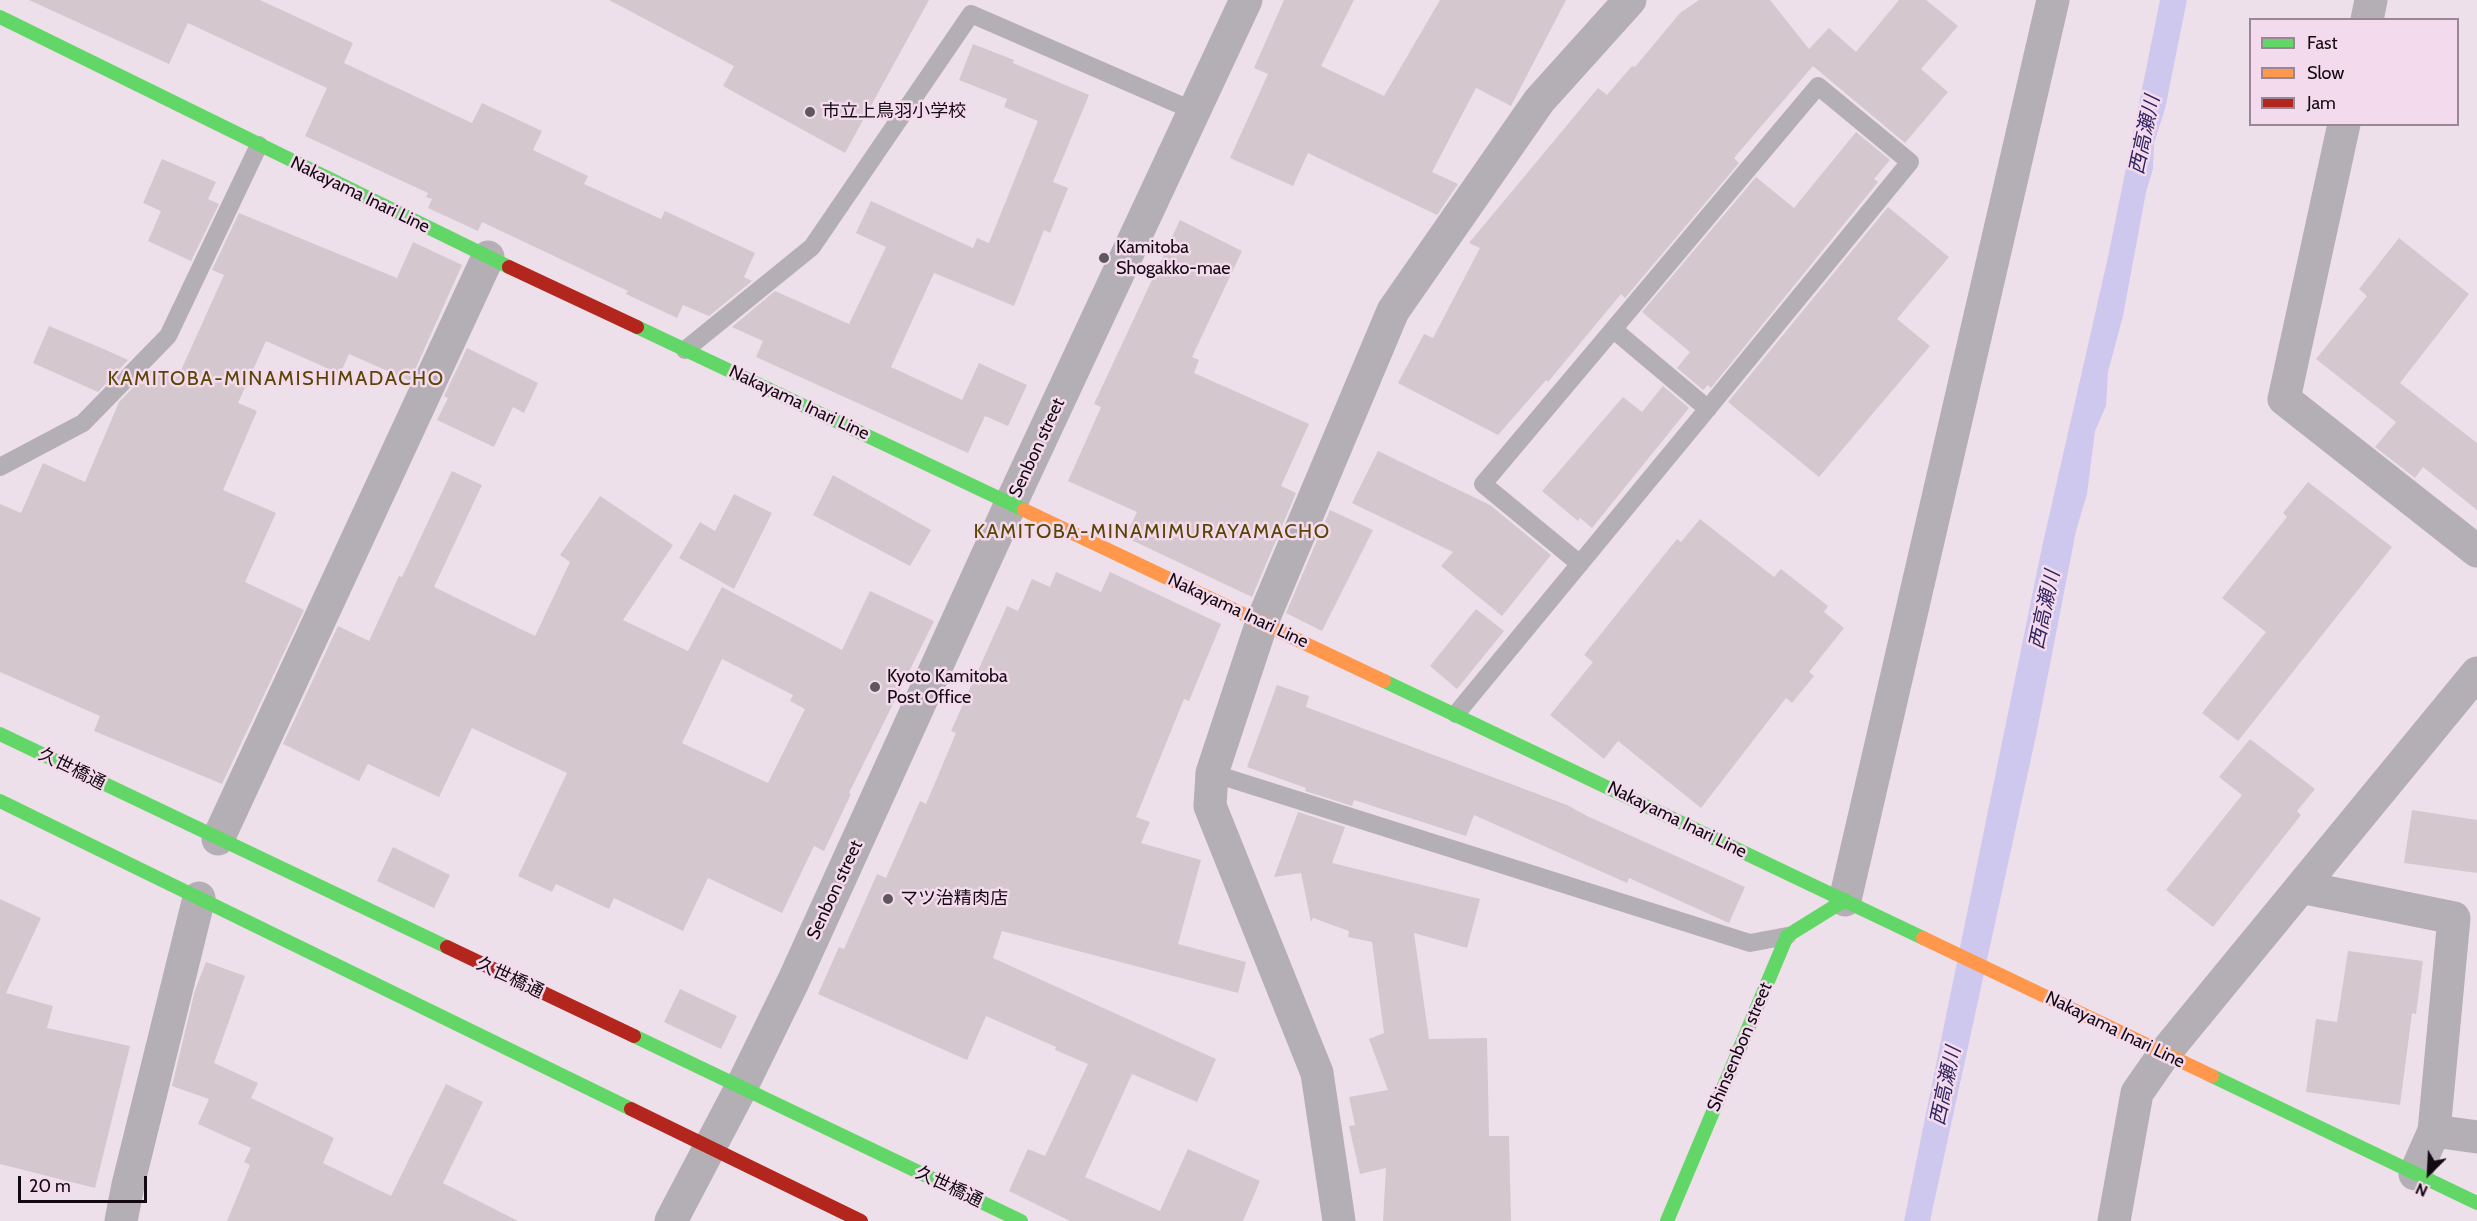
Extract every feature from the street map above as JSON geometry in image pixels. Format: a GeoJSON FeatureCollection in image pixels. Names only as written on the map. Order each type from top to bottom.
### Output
{"type":"FeatureCollection","features":[{"type":"Feature","properties":{"kind":"main road","name":"Nakayama Inari Line"},"geometry":{"type":"LineString","coordinates":[[0,17],[488,257],[1456,714],[2477,1203]]}},
{"type":"Feature","properties":{"kind":"main road","name":"久世橋通"},"geometry":{"type":"LineString","coordinates":[[0,734],[1021,1221]]}},
{"type":"Feature","properties":{"kind":"main road"},"geometry":{"type":"LineString","coordinates":[[0,801],[861,1221]]}},
{"type":"Feature","properties":{"kind":"main road"},"geometry":{"type":"LineString","coordinates":[[1787,936],[1858,907]]}},
{"type":"Feature","properties":{"kind":"main road","name":"Shinsenbon street"},"geometry":{"type":"LineString","coordinates":[[1666,1221],[1787,936]]}},
{"type":"Feature","properties":{"kind":"street","name":"Senbon street"},"geometry":{"type":"LineString","coordinates":[[671,1221],[741,1088],[793,982],[1011,504],[1246,0]]}},
{"type":"Feature","properties":{"kind":"street"},"geometry":{"type":"LineString","coordinates":[[1339,1221],[1317,1073],[1210,806],[1212,773],[1262,622],[1393,311],[1539,101],[1630,0]]}},
{"type":"Feature","properties":{"kind":"street"},"geometry":{"type":"LineString","coordinates":[[1858,907],[2053,0]]}},
{"type":"Feature","properties":{"kind":"street"},"geometry":{"type":"LineString","coordinates":[[2368,18],[2372,0]]}},
{"type":"Feature","properties":{"kind":"street"},"geometry":{"type":"LineString","coordinates":[[2344,126],[2284,399],[2477,551]]}},
{"type":"Feature","properties":{"kind":"street"},"geometry":{"type":"LineString","coordinates":[[218,839],[488,257]]}},
{"type":"Feature","properties":{"kind":"street"},"geometry":{"type":"LineString","coordinates":[[2114,1221],[2137,1093],[2164,1054],[2477,673]]}},
{"type":"Feature","properties":{"kind":"street"},"geometry":{"type":"LineString","coordinates":[[2301,887],[2454,918],[2434,1131],[2415,1174]]}},
{"type":"Feature","properties":{"kind":"street"},"geometry":{"type":"LineString","coordinates":[[121,1221],[199,898]]}},
{"type":"Feature","properties":{"kind":"street"},"geometry":{"type":"LineString","coordinates":[[2434,1131],[2477,1137]]}},
{"type":"Feature","properties":{"kind":"lane"},"geometry":{"type":"LineString","coordinates":[[685,350],[812,247],[971,14],[1194,111]]}},
{"type":"Feature","properties":{"kind":"lane"},"geometry":{"type":"LineString","coordinates":[[1456,714],[1580,564],[1708,409],[1910,162],[1818,86],[1484,484],[1580,564]]}},
{"type":"Feature","properties":{"kind":"lane"},"geometry":{"type":"LineString","coordinates":[[0,467],[83,423],[168,336],[259,145]]}},
{"type":"Feature","properties":{"kind":"lane"},"geometry":{"type":"LineString","coordinates":[[1614,330],[1708,409]]}},
{"type":"Feature","properties":{"kind":"lane"},"geometry":{"type":"LineString","coordinates":[[1212,773],[1750,943],[1787,936]]}},
{"type":"Feature","properties":{"kind":"water","name":"西高瀬川"},"geometry":{"type":"Polygon","coordinates":[[[2160,0],[2187,0],[2165,109],[2154,143],[2153,169],[2146,192],[2123,316],[2108,372],[2106,406],[2095,431],[2087,494],[2076,531],[2037,731],[1930,1221],[1904,1221],[2042,547],[2108,257],[2160,0]]]}},
{"type":"Feature","properties":{"kind":"building"},"geometry":{"type":"Polygon","coordinates":[[[29,0],[260,0],[353,43],[344,63],[472,123],[482,103],[542,131],[533,150],[588,176],[584,184],[661,219],[665,211],[755,253],[744,277],[752,281],[709,316],[683,305],[677,318],[626,294],[628,291],[482,222],[478,231],[428,208],[432,199],[426,197],[428,193],[305,136],[327,88],[188,23],[169,64],[29,0]]]}},
{"type":"Feature","properties":{"kind":"building","name":"市立上鳥羽小学校"},"geometry":{"type":"Polygon","coordinates":[[[609,0],[929,0],[845,153],[723,86],[734,66],[609,0]]]}},
{"type":"Feature","properties":{"kind":"building"},"geometry":{"type":"Polygon","coordinates":[[[1284,0],[1354,0],[1321,66],[1384,96],[1440,0],[1566,0],[1511,106],[1476,88],[1432,172],[1458,184],[1437,215],[1308,153],[1293,186],[1230,158],[1268,74],[1254,68],[1284,0]]]}},
{"type":"Feature","properties":{"kind":"building"},"geometry":{"type":"Polygon","coordinates":[[[1699,0],[1770,0],[1809,49],[1829,28],[1856,52],[1899,0],[1926,0],[1958,26],[1921,69],[1948,92],[1905,143],[1813,66],[1734,158],[1739,163],[1625,298],[1621,294],[1548,382],[1546,380],[1498,435],[1398,383],[1424,334],[1433,338],[1480,248],[1469,243],[1598,88],[1607,95],[1632,66],[1635,67],[1680,13],[1699,0]]]}},
{"type":"Feature","properties":{"kind":"building"},"geometry":{"type":"Polygon","coordinates":[[[973,44],[1014,60],[1013,63],[1089,95],[1053,182],[1068,188],[1050,233],[1044,230],[1014,306],[934,273],[891,367],[962,400],[979,363],[1027,385],[1008,426],[985,416],[968,453],[756,357],[763,341],[732,327],[775,291],[849,324],[886,247],[856,233],[871,201],[973,248],[977,238],[989,243],[1038,121],[1004,107],[1007,99],[959,80],[973,44]]]}},
{"type":"Feature","properties":{"kind":"building"},"geometry":{"type":"Polygon","coordinates":[[[1856,132],[1890,160],[1874,179],[1878,182],[1711,388],[1708,385],[1703,390],[1677,368],[1690,352],[1642,312],[1756,177],[1794,208],[1856,132]]]}},
{"type":"Feature","properties":{"kind":"building"},"geometry":{"type":"Polygon","coordinates":[[[162,159],[216,182],[208,199],[219,204],[191,261],[148,241],[161,211],[143,203],[162,159]]]}},
{"type":"Feature","properties":{"kind":"building"},"geometry":{"type":"Polygon","coordinates":[[[1888,207],[1949,257],[1897,319],[1930,346],[1819,477],[1728,402],[1888,207]]]}},
{"type":"Feature","properties":{"kind":"building"},"geometry":{"type":"Polygon","coordinates":[[[239,213],[397,278],[413,242],[462,265],[410,381],[349,354],[340,374],[266,341],[238,403],[257,411],[223,490],[276,513],[245,582],[304,610],[222,784],[94,731],[100,716],[0,672],[0,504],[21,513],[43,463],[85,482],[119,402],[150,370],[162,375],[164,371],[178,377],[224,275],[212,270],[239,213]]]}},
{"type":"Feature","properties":{"kind":"building"},"geometry":{"type":"Polygon","coordinates":[[[1180,220],[1242,251],[1192,357],[1199,360],[1194,373],[1309,424],[1281,486],[1296,493],[1252,597],[1125,537],[1137,512],[1068,481],[1101,407],[1094,404],[1180,220]]]}},
{"type":"Feature","properties":{"kind":"building"},"geometry":{"type":"Polygon","coordinates":[[[2399,238],[2469,294],[2400,383],[2477,443],[2477,510],[2423,467],[2415,478],[2375,447],[2396,422],[2316,359],[2367,296],[2359,289],[2399,238]]]}},
{"type":"Feature","properties":{"kind":"building"},"geometry":{"type":"Polygon","coordinates":[[[49,326],[128,360],[98,392],[33,363],[49,326]]]}},
{"type":"Feature","properties":{"kind":"building"},"geometry":{"type":"Polygon","coordinates":[[[467,348],[538,383],[524,413],[513,407],[494,447],[437,420],[448,398],[444,396],[467,348]]]}},
{"type":"Feature","properties":{"kind":"building"},"geometry":{"type":"Polygon","coordinates":[[[1663,386],[1689,408],[1592,528],[1580,518],[1578,521],[1542,491],[1623,397],[1642,412],[1663,386]]]}},
{"type":"Feature","properties":{"kind":"building"},"geometry":{"type":"Polygon","coordinates":[[[1378,451],[1490,505],[1551,555],[1502,616],[1441,566],[1453,552],[1352,503],[1378,451]]]}},
{"type":"Feature","properties":{"kind":"building"},"geometry":{"type":"Polygon","coordinates":[[[452,471],[482,485],[434,587],[535,636],[570,562],[560,555],[600,496],[673,545],[623,620],[688,651],[722,587],[842,650],[870,591],[934,621],[849,793],[851,794],[824,851],[814,846],[782,913],[708,878],[683,931],[614,898],[609,909],[556,884],[552,892],[518,876],[567,773],[472,728],[439,797],[368,764],[359,781],[283,744],[338,626],[369,641],[399,576],[402,577],[452,471]],[[722,659],[682,743],[768,783],[805,709],[790,701],[793,695],[722,659]]]}},
{"type":"Feature","properties":{"kind":"building"},"geometry":{"type":"Polygon","coordinates":[[[833,475],[931,530],[910,566],[813,515],[833,475]]]}},
{"type":"Feature","properties":{"kind":"building"},"geometry":{"type":"Polygon","coordinates":[[[2308,482],[2392,547],[2238,741],[2202,713],[2266,632],[2222,598],[2287,517],[2283,513],[2308,482]]]}},
{"type":"Feature","properties":{"kind":"building"},"geometry":{"type":"Polygon","coordinates":[[[734,494],[772,513],[734,589],[679,558],[700,522],[715,531],[734,494]]]}},
{"type":"Feature","properties":{"kind":"building"},"geometry":{"type":"Polygon","coordinates":[[[1330,510],[1373,530],[1322,631],[1286,613],[1330,510]]]}},
{"type":"Feature","properties":{"kind":"building"},"geometry":{"type":"Polygon","coordinates":[[[1700,519],[1774,577],[1781,569],[1828,606],[1824,612],[1844,628],[1809,672],[1814,676],[1792,703],[1786,698],[1701,808],[1618,741],[1604,759],[1550,715],[1593,662],[1584,655],[1677,539],[1681,542],[1700,519]]]}},
{"type":"Feature","properties":{"kind":"building"},"geometry":{"type":"Polygon","coordinates":[[[1056,572],[1101,592],[1110,572],[1221,624],[1189,701],[1184,699],[1136,817],[1150,822],[1141,843],[1201,860],[1178,944],[1246,962],[1238,993],[1002,931],[993,958],[1216,1059],[1197,1102],[1132,1074],[1085,1177],[1160,1211],[1188,1149],[1260,1181],[1243,1221],[1070,1221],[1009,1191],[1028,1149],[1045,1156],[1088,1064],[986,1016],[967,1060],[818,994],[839,947],[844,949],[877,874],[886,878],[920,801],[926,804],[956,733],[951,731],[1007,606],[1018,611],[1032,579],[1050,587],[1056,572]]]}},
{"type":"Feature","properties":{"kind":"building"},"geometry":{"type":"Polygon","coordinates":[[[1476,609],[1504,631],[1457,689],[1430,666],[1476,609]]]}},
{"type":"Feature","properties":{"kind":"building"},"geometry":{"type":"Polygon","coordinates":[[[1277,685],[1309,696],[1306,707],[1567,805],[1745,887],[1729,923],[1629,878],[1627,883],[1474,815],[1466,836],[1354,800],[1352,806],[1305,791],[1306,788],[1247,767],[1277,685]]]}},
{"type":"Feature","properties":{"kind":"building"},"geometry":{"type":"Polygon","coordinates":[[[2250,739],[2315,789],[2297,811],[2301,815],[2213,927],[2166,890],[2242,795],[2219,777],[2250,739]]]}},
{"type":"Feature","properties":{"kind":"building"},"geometry":{"type":"Polygon","coordinates":[[[2412,810],[2477,820],[2477,873],[2404,863],[2412,810]]]}},
{"type":"Feature","properties":{"kind":"building"},"geometry":{"type":"Polygon","coordinates":[[[1298,812],[1345,827],[1332,863],[1480,899],[1467,948],[1414,933],[1429,1039],[1487,1038],[1489,1136],[1509,1136],[1511,1221],[1383,1221],[1386,1168],[1360,1174],[1349,1126],[1355,1125],[1349,1097],[1388,1090],[1369,1039],[1384,1033],[1372,942],[1348,937],[1349,931],[1313,918],[1311,922],[1301,873],[1274,877],[1298,812]]]}},
{"type":"Feature","properties":{"kind":"building"},"geometry":{"type":"Polygon","coordinates":[[[393,847],[450,875],[434,908],[377,881],[393,847]]]}},
{"type":"Feature","properties":{"kind":"building"},"geometry":{"type":"Polygon","coordinates":[[[0,899],[41,918],[6,993],[53,1006],[47,1028],[130,1046],[95,1188],[0,1164],[0,899]]]}},
{"type":"Feature","properties":{"kind":"building"},"geometry":{"type":"Polygon","coordinates":[[[2348,951],[2423,961],[2416,1014],[2412,1013],[2400,1105],[2306,1092],[2316,1019],[2337,1022],[2348,951]]]}},
{"type":"Feature","properties":{"kind":"building"},"geometry":{"type":"Polygon","coordinates":[[[206,962],[245,976],[214,1063],[258,1083],[251,1098],[334,1138],[323,1163],[391,1196],[446,1084],[483,1102],[443,1183],[518,1221],[227,1221],[250,1165],[244,1162],[251,1148],[198,1124],[209,1099],[172,1086],[195,990],[206,962]]]}},
{"type":"Feature","properties":{"kind":"building"},"geometry":{"type":"Polygon","coordinates":[[[680,989],[737,1016],[721,1049],[664,1022],[680,989]]]}},
{"type":"Feature","properties":{"kind":"traffic: fast"},"geometry":{"type":"LineString","coordinates":[[0,17],[509,267]]}},
{"type":"Feature","properties":{"kind":"traffic: fast"},"geometry":{"type":"LineString","coordinates":[[637,327],[1024,510]]}},
{"type":"Feature","properties":{"kind":"traffic: fast"},"geometry":{"type":"LineString","coordinates":[[1384,681],[1923,938]]}},
{"type":"Feature","properties":{"kind":"traffic: fast"},"geometry":{"type":"LineString","coordinates":[[0,734],[447,947]]}},
{"type":"Feature","properties":{"kind":"traffic: fast"},"geometry":{"type":"LineString","coordinates":[[0,801],[631,1109]]}},
{"type":"Feature","properties":{"kind":"traffic: fast"},"geometry":{"type":"LineString","coordinates":[[1667,1221],[1787,936],[1845,900]]}},
{"type":"Feature","properties":{"kind":"traffic: fast"},"geometry":{"type":"LineString","coordinates":[[634,1036],[1021,1221]]}},
{"type":"Feature","properties":{"kind":"traffic: fast"},"geometry":{"type":"LineString","coordinates":[[2212,1076],[2477,1203]]}},
{"type":"Feature","properties":{"kind":"traffic: slow"},"geometry":{"type":"LineString","coordinates":[[1024,510],[1384,681]]}},
{"type":"Feature","properties":{"kind":"traffic: slow"},"geometry":{"type":"LineString","coordinates":[[1923,938],[2212,1076]]}},
{"type":"Feature","properties":{"kind":"traffic: jam"},"geometry":{"type":"LineString","coordinates":[[509,267],[637,327]]}},
{"type":"Feature","properties":{"kind":"traffic: jam"},"geometry":{"type":"LineString","coordinates":[[447,947],[634,1036]]}},
{"type":"Feature","properties":{"kind":"traffic: jam"},"geometry":{"type":"LineString","coordinates":[[631,1109],[861,1221]]}},
{"type":"Feature","properties":{"kind":"place","name":"市立上鳥羽小学校"},"geometry":{"type":"Point","coordinates":[810,112]}},
{"type":"Feature","properties":{"kind":"place","name":"Kamitoba Shogakko-mae"},"geometry":{"type":"Point","coordinates":[1104,258]}},
{"type":"Feature","properties":{"kind":"place","name":"Kyoto Kamitoba Post Office"},"geometry":{"type":"Point","coordinates":[875,687]}},
{"type":"Feature","properties":{"kind":"place","name":"マツ治精肉店"},"geometry":{"type":"Point","coordinates":[888,899]}},
{"type":"Feature","properties":{"kind":"district","name":"KAMITOBA-MINAMISHIMADACHO"},"geometry":{"type":"Point","coordinates":[276,379]}},
{"type":"Feature","properties":{"kind":"district","name":"KAMITOBA-MINAMIMURAYAMACHO"},"geometry":{"type":"Point","coordinates":[1152,532]}}]}
